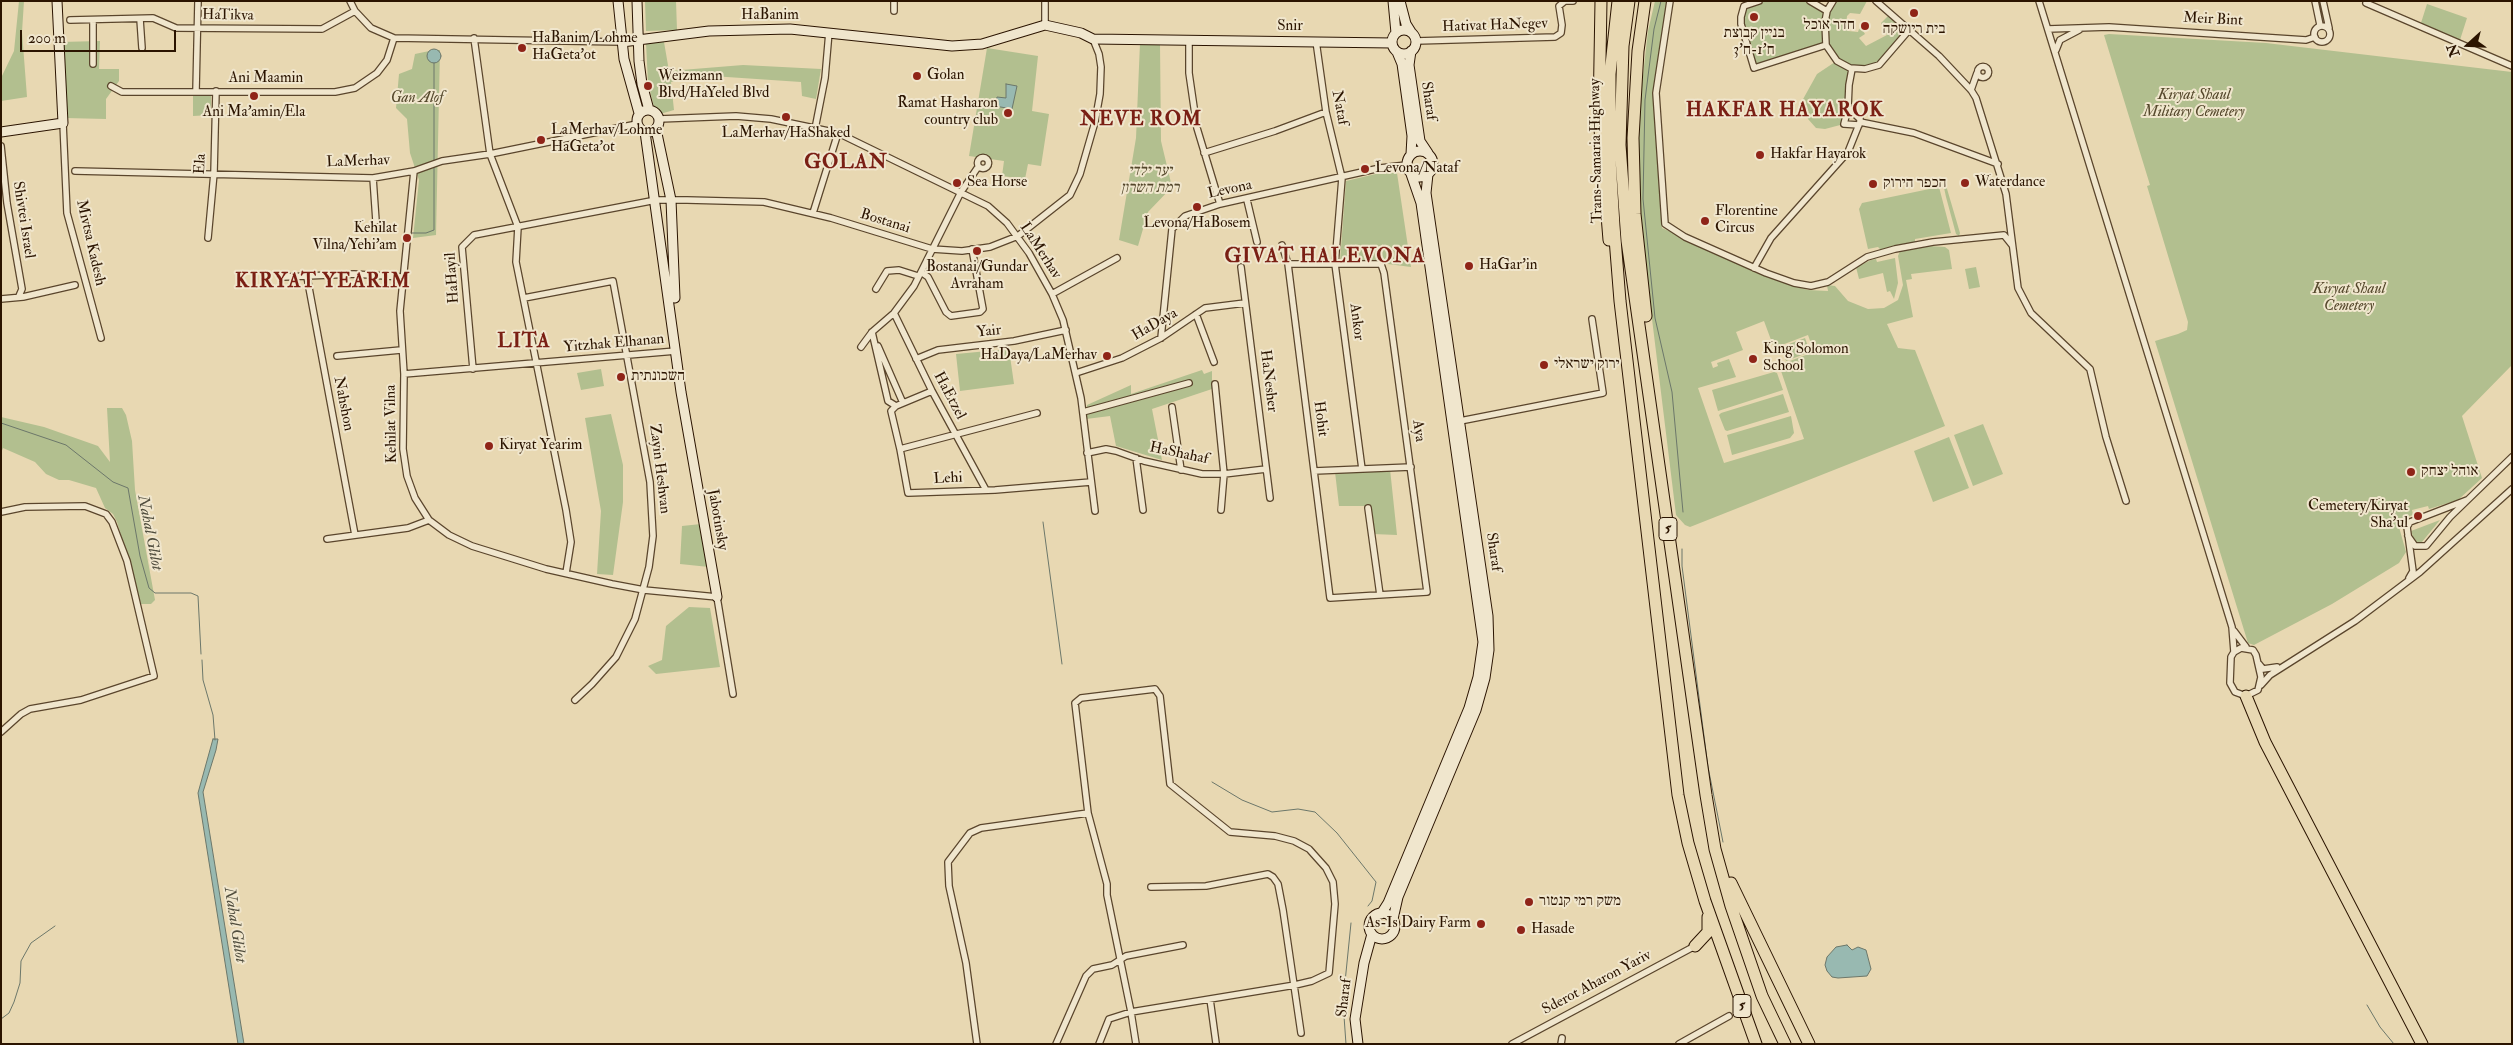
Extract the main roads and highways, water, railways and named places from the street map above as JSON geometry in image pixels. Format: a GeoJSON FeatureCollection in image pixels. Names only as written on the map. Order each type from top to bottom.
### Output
{"type":"FeatureCollection","features":[{"type":"Feature","properties":{"kind":"highway"},"geometry":{"type":"LineString","coordinates":[[1601,1],[1598,117],[1606,227],[1620,301]]}},
{"type":"Feature","properties":{"kind":"highway","name":"Trans-Samaria Highway"},"geometry":{"type":"LineString","coordinates":[[1618,1],[1610,74],[1610,159],[1620,301]]}},
{"type":"Feature","properties":{"kind":"highway","name":"5"},"geometry":{"type":"LineString","coordinates":[[1629,1],[1624,46],[1620,145],[1628,241],[1706,795],[1715,849],[1731,906],[1762,996],[1785,1044]]}},
{"type":"Feature","properties":{"kind":"highway"},"geometry":{"type":"LineString","coordinates":[[1645,1],[1638,51],[1633,138],[1635,214],[1664,497]]}},
{"type":"Feature","properties":{"kind":"highway","name":"5"},"geometry":{"type":"LineString","coordinates":[[1620,301],[1678,795],[1688,843],[1706,901],[1725,960],[1756,1044]]}},
{"type":"Feature","properties":{"kind":"highway"},"geometry":{"type":"LineString","coordinates":[[2246,696],[2265,742],[2422,1044]]}},
{"type":"Feature","properties":{"kind":"highway"},"geometry":{"type":"LineString","coordinates":[[1706,795],[1732,888],[1809,1044]]}},
{"type":"Feature","properties":{"kind":"highway"},"geometry":{"type":"LineString","coordinates":[[1706,901],[1708,932],[1695,946],[1708,941],[1713,942],[1725,960]]}},
{"type":"Feature","properties":{"kind":"water"},"geometry":{"type":"Polygon","coordinates":[[[434,49],[439,51],[441,56],[439,61],[434,63],[429,61],[427,56],[429,51],[434,49]]]}},
{"type":"Feature","properties":{"kind":"water"},"geometry":{"type":"Polygon","coordinates":[[[1006,84],[1017,86],[1012,109],[995,106],[997,97],[1006,98],[1006,84]]]}},
{"type":"Feature","properties":{"kind":"water"},"geometry":{"type":"Polygon","coordinates":[[[213,739],[218,739],[203,792],[244,1044],[238,1044],[198,793],[213,739]]]}},
{"type":"Feature","properties":{"kind":"water"},"geometry":{"type":"Polygon","coordinates":[[[1847,945],[1852,950],[1858,947],[1866,950],[1871,969],[1867,976],[1838,978],[1832,977],[1827,971],[1825,965],[1827,957],[1836,947],[1847,945]]]}},
{"type":"Feature","properties":{"kind":"waterway"},"geometry":{"type":"LineString","coordinates":[[1661,1],[1654,29],[1645,100],[1643,199],[1655,318],[1672,392],[1683,512]]}},
{"type":"Feature","properties":{"kind":"waterway"},"geometry":{"type":"LineString","coordinates":[[434,63],[434,162]]}},
{"type":"Feature","properties":{"kind":"waterway"},"geometry":{"type":"LineString","coordinates":[[409,233],[426,233],[434,230],[434,166]]}},
{"type":"Feature","properties":{"kind":"waterway","name":"Nahal Glilot"},"geometry":{"type":"LineString","coordinates":[[1,423],[66,445],[113,482],[128,488],[140,556],[149,588],[155,593],[191,593],[198,596],[201,654]]}},
{"type":"Feature","properties":{"kind":"waterway"},"geometry":{"type":"LineString","coordinates":[[1043,522],[1062,664]]}},
{"type":"Feature","properties":{"kind":"waterway"},"geometry":{"type":"LineString","coordinates":[[1682,549],[1682,566],[1708,767],[1723,842]]}},
{"type":"Feature","properties":{"kind":"waterway","name":"Nahal Glilot"},"geometry":{"type":"LineString","coordinates":[[202,660],[203,680],[213,715],[215,740]]}},
{"type":"Feature","properties":{"kind":"waterway"},"geometry":{"type":"LineString","coordinates":[[1212,782],[1242,800],[1272,812],[1298,809],[1315,812],[1337,833],[1376,882],[1372,901],[1368,906]]}},
{"type":"Feature","properties":{"kind":"waterway"},"geometry":{"type":"LineString","coordinates":[[1346,1044],[1343,1002],[1351,923]]}},
{"type":"Feature","properties":{"kind":"waterway"},"geometry":{"type":"LineString","coordinates":[[1,1019],[9,1013],[14,1002],[20,983],[21,961],[31,943],[55,926]]}},
{"type":"Feature","properties":{"kind":"waterway"},"geometry":{"type":"LineString","coordinates":[[2367,1005],[2380,1027],[2394,1044]]}},
{"type":"Feature","properties":{"kind":"place","name":"בית ריושקה"},"geometry":{"type":"Point","coordinates":[1914,13]}},
{"type":"Feature","properties":{"kind":"place","name":"בניין קבוצת ח'1-ח'3"},"geometry":{"type":"Point","coordinates":[1754,17]}},
{"type":"Feature","properties":{"kind":"place","name":"חדר אוכל"},"geometry":{"type":"Point","coordinates":[1865,26]}},
{"type":"Feature","properties":{"kind":"place","name":"HaBanim/Lohme HaGeta'ot"},"geometry":{"type":"Point","coordinates":[522,48]}},
{"type":"Feature","properties":{"kind":"place","name":"Golan"},"geometry":{"type":"Point","coordinates":[917,76]}},
{"type":"Feature","properties":{"kind":"place","name":"Weizmann Blvd/HaYeled Blvd"},"geometry":{"type":"Point","coordinates":[648,86]}},
{"type":"Feature","properties":{"kind":"place","name":"Ani Ma'amin/Ela"},"geometry":{"type":"Point","coordinates":[254,96]}},
{"type":"Feature","properties":{"kind":"place","name":"Ramat Hasharon country club"},"geometry":{"type":"Point","coordinates":[1008,113]}},
{"type":"Feature","properties":{"kind":"place","name":"LaMerhav/HaShaked"},"geometry":{"type":"Point","coordinates":[786,117]}},
{"type":"Feature","properties":{"kind":"place","name":"LaMerhav/Lohme HaGeta'ot"},"geometry":{"type":"Point","coordinates":[541,140]}},
{"type":"Feature","properties":{"kind":"place","name":"Hakfar Hayarok"},"geometry":{"type":"Point","coordinates":[1760,155]}},
{"type":"Feature","properties":{"kind":"place","name":"Levona/Nataf"},"geometry":{"type":"Point","coordinates":[1365,169]}},
{"type":"Feature","properties":{"kind":"place","name":"Sea Horse"},"geometry":{"type":"Point","coordinates":[957,183]}},
{"type":"Feature","properties":{"kind":"place","name":"Waterdance"},"geometry":{"type":"Point","coordinates":[1965,183]}},
{"type":"Feature","properties":{"kind":"place","name":"הכפר הירוק"},"geometry":{"type":"Point","coordinates":[1873,184]}},
{"type":"Feature","properties":{"kind":"place","name":"Levona/HaBosem"},"geometry":{"type":"Point","coordinates":[1197,207]}},
{"type":"Feature","properties":{"kind":"place","name":"Florentine Circus"},"geometry":{"type":"Point","coordinates":[1705,221]}},
{"type":"Feature","properties":{"kind":"place","name":"Kehilat Vilna/Yehi'am"},"geometry":{"type":"Point","coordinates":[407,238]}},
{"type":"Feature","properties":{"kind":"place","name":"Bostanai/Gundar Avraham"},"geometry":{"type":"Point","coordinates":[977,251]}},
{"type":"Feature","properties":{"kind":"place","name":"HaGar'in"},"geometry":{"type":"Point","coordinates":[1469,266]}},
{"type":"Feature","properties":{"kind":"place","name":"HaDaya/LaMerhav"},"geometry":{"type":"Point","coordinates":[1107,356]}},
{"type":"Feature","properties":{"kind":"place","name":"King Solomon School"},"geometry":{"type":"Point","coordinates":[1753,359]}},
{"type":"Feature","properties":{"kind":"place","name":"ירוק ישראלי"},"geometry":{"type":"Point","coordinates":[1544,365]}},
{"type":"Feature","properties":{"kind":"place","name":"השכונתית"},"geometry":{"type":"Point","coordinates":[621,377]}},
{"type":"Feature","properties":{"kind":"place","name":"Kiryat Yearim"},"geometry":{"type":"Point","coordinates":[489,446]}},
{"type":"Feature","properties":{"kind":"place","name":"אוהל יצחק"},"geometry":{"type":"Point","coordinates":[2411,472]}},
{"type":"Feature","properties":{"kind":"place","name":"Cemetery/Kiryat Sha'ul"},"geometry":{"type":"Point","coordinates":[2418,516]}},
{"type":"Feature","properties":{"kind":"place","name":"משק רמי קנטור"},"geometry":{"type":"Point","coordinates":[1529,902]}},
{"type":"Feature","properties":{"kind":"place","name":"As-Is Dairy Farm"},"geometry":{"type":"Point","coordinates":[1481,924]}},
{"type":"Feature","properties":{"kind":"place","name":"Hasade"},"geometry":{"type":"Point","coordinates":[1521,930]}},
{"type":"Feature","properties":{"kind":"district","name":"HAKFAR HAYAROK"},"geometry":{"type":"Point","coordinates":[1785,112]}},
{"type":"Feature","properties":{"kind":"district","name":"NEVE ROM"},"geometry":{"type":"Point","coordinates":[1141,121]}},
{"type":"Feature","properties":{"kind":"district","name":"GOLAN"},"geometry":{"type":"Point","coordinates":[846,164]}},
{"type":"Feature","properties":{"kind":"district","name":"GIVAT HALEVONA"},"geometry":{"type":"Point","coordinates":[1325,258]}},
{"type":"Feature","properties":{"kind":"district","name":"KIRYAT YEARIM"},"geometry":{"type":"Point","coordinates":[323,283]}},
{"type":"Feature","properties":{"kind":"district","name":"LITA"},"geometry":{"type":"Point","coordinates":[524,343]}},
{"type":"Feature","properties":{"kind":"park label","name":"Gan Alof"},"geometry":{"type":"Point","coordinates":[417,99]}},
{"type":"Feature","properties":{"kind":"park label","name":"Kiryat Shaul Military Cemetery"},"geometry":{"type":"Point","coordinates":[2194,104]}},
{"type":"Feature","properties":{"kind":"park label","name":"יער ילדי רמת השרון"},"geometry":{"type":"Point","coordinates":[1150,180]}},
{"type":"Feature","properties":{"kind":"park label","name":"Kiryat Shaul Cemetery"},"geometry":{"type":"Point","coordinates":[2349,298]}}]}
